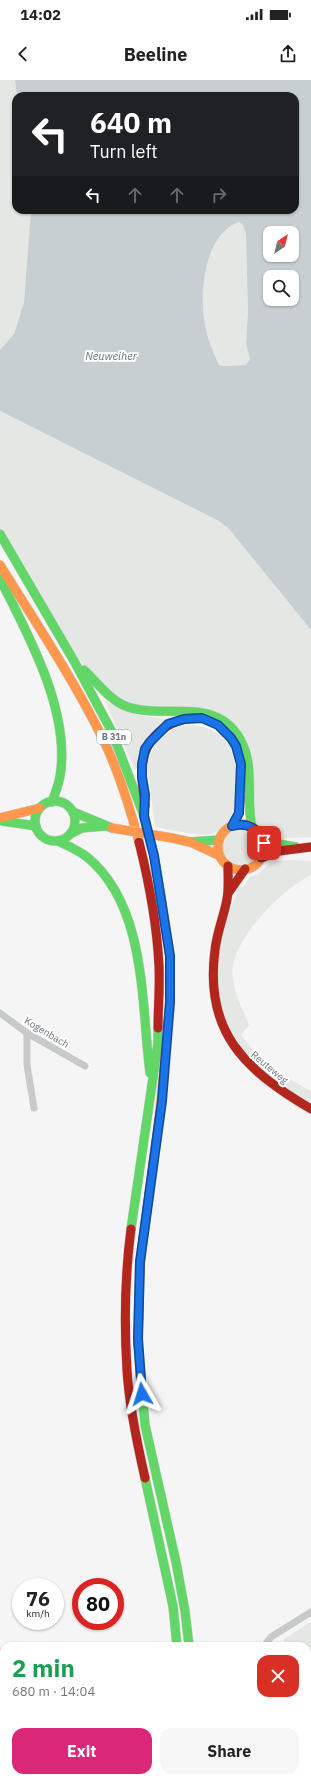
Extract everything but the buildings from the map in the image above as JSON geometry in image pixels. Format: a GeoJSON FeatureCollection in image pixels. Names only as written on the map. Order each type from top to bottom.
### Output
{"type":"FeatureCollection","features":[{"type":"Feature","properties":{"kind":"main road","name":"B 31n"},"geometry":{"type":"LineString","coordinates":[[0,534],[74,661],[112,732],[144,816],[154,856],[170,956],[170,1002],[162,1101],[140,1262],[138,1338],[140,1379],[145,1425],[176,1562],[185,1611],[189,1642]]}},
{"type":"Feature","properties":{"kind":"main road","name":"B 31n"},"geometry":{"type":"LineString","coordinates":[[0,565],[77,690],[104,742],[129,805],[145,867],[155,926],[159,968],[158,1043],[153,1088],[128,1254],[126,1325],[127,1370],[140,1460],[173,1606],[177,1642]]}},
{"type":"Feature","properties":{"kind":"main road"},"geometry":{"type":"LineString","coordinates":[[0,579],[33,649],[54,707],[60,732],[62,761],[58,789],[52,802]]}},
{"type":"Feature","properties":{"kind":"main road"},"geometry":{"type":"LineString","coordinates":[[74,661],[88,673],[100,688],[114,699],[127,706],[144,710],[206,712],[217,717],[233,728],[239,736],[247,756],[250,784],[248,814],[252,827]]}},
{"type":"Feature","properties":{"kind":"main road"},"geometry":{"type":"LineString","coordinates":[[144,816],[145,795],[142,777],[142,764],[145,749],[168,724],[184,719],[202,718],[218,725],[225,731],[236,746],[239,755],[241,764],[239,813],[232,826]]}},
{"type":"Feature","properties":{"kind":"main road"},"geometry":{"type":"LineString","coordinates":[[0,819],[6,816],[27,813],[52,802],[64,804],[73,812],[108,827]]}},
{"type":"Feature","properties":{"kind":"main road"},"geometry":{"type":"LineString","coordinates":[[40,808],[36,817],[36,826],[42,836],[46,839],[58,841],[88,858],[116,891],[129,918],[136,948],[146,1047],[153,1088]]}},
{"type":"Feature","properties":{"kind":"main road"},"geometry":{"type":"LineString","coordinates":[[72,833],[75,822],[73,812]]}},
{"type":"Feature","properties":{"kind":"main road"},"geometry":{"type":"LineString","coordinates":[[0,819],[36,826]]}},
{"type":"Feature","properties":{"kind":"main road"},"geometry":{"type":"LineString","coordinates":[[298,848],[267,842],[252,827],[239,824],[232,826],[224,832],[219,840],[218,848],[220,856],[228,866],[245,869],[254,865],[261,858],[267,855],[298,848],[311,847]]}},
{"type":"Feature","properties":{"kind":"main road"},"geometry":{"type":"LineString","coordinates":[[58,841],[63,840],[82,828],[108,827],[190,842],[220,856]]}},
{"type":"Feature","properties":{"kind":"main road"},"geometry":{"type":"LineString","coordinates":[[261,858],[264,848],[262,838]]}},
{"type":"Feature","properties":{"kind":"main road"},"geometry":{"type":"LineString","coordinates":[[190,842],[219,840]]}},
{"type":"Feature","properties":{"kind":"main road","name":"Reuteweg"},"geometry":{"type":"LineString","coordinates":[[228,866],[227,880],[229,892]]}},
{"type":"Feature","properties":{"kind":"main road","name":"Reuteweg"},"geometry":{"type":"LineString","coordinates":[[245,869],[229,892],[215,949],[212,987],[220,1020],[233,1046],[254,1070],[287,1096],[311,1109]]}},
{"type":"Feature","properties":{"kind":"street","name":"Kogenbach"},"geometry":{"type":"LineString","coordinates":[[0,1013],[27,1033],[85,1066]]}},
{"type":"Feature","properties":{"kind":"street"},"geometry":{"type":"LineString","coordinates":[[27,1033],[27,1065],[34,1108]]}},
{"type":"Feature","properties":{"kind":"street"},"geometry":{"type":"LineString","coordinates":[[267,1642],[271,1637],[311,1612]]}},
{"type":"Feature","properties":{"kind":"shaded area"},"geometry":{"type":"Polygon","coordinates":[[[0,80],[15,80],[16,92],[12,92],[12,214],[31,214],[24,302],[14,334],[0,350],[0,80]]]}},
{"type":"Feature","properties":{"kind":"shaded area"},"geometry":{"type":"Polygon","coordinates":[[[239,222],[243,225],[246,234],[248,312],[246,342],[251,359],[246,365],[222,366],[219,365],[214,354],[205,325],[203,307],[204,278],[212,250],[219,238],[228,228],[239,222]]]}},
{"type":"Feature","properties":{"kind":"shaded area"},"geometry":{"type":"Polygon","coordinates":[[[0,411],[219,521],[229,529],[311,630],[311,837],[277,839],[264,843],[258,863],[252,867],[240,870],[231,867],[224,860],[220,851],[219,841],[223,832],[232,826],[245,824],[249,767],[224,721],[127,706],[88,673],[0,534],[0,411]]]}},
{"type":"Feature","properties":{"kind":"shaded area"},"geometry":{"type":"Polygon","coordinates":[[[105,701],[114,706],[137,714],[172,719],[135,770],[105,701]]]}},
{"type":"Feature","properties":{"kind":"shaded area"},"geometry":{"type":"Polygon","coordinates":[[[186,725],[206,728],[223,738],[229,745],[236,766],[238,791],[233,813],[228,823],[212,834],[192,834],[155,827],[147,764],[155,744],[174,728],[186,725]]]}},
{"type":"Feature","properties":{"kind":"shaded area"},"geometry":{"type":"Polygon","coordinates":[[[275,861],[311,861],[311,875],[288,890],[265,911],[255,923],[246,935],[234,960],[233,976],[236,993],[249,1025],[241,1035],[256,1054],[273,1070],[311,1091],[311,1098],[308,1103],[273,1080],[244,1050],[233,1033],[224,1014],[219,994],[217,972],[219,950],[228,917],[239,886],[243,887],[250,877],[257,875],[269,864],[275,861]]]}},
{"type":"Feature","properties":{"kind":"shaded area"},"geometry":{"type":"Polygon","coordinates":[[[311,1622],[311,1642],[284,1642],[284,1639],[311,1622]]]}},
{"type":"Feature","properties":{"kind":"water","name":"Neuweiher"},"geometry":{"type":"Polygon","coordinates":[[[15,80],[311,80],[311,630],[229,529],[219,521],[0,411],[0,350],[14,334],[24,302],[31,214],[299,214],[299,92],[16,92],[15,80]],[[239,222],[228,228],[219,238],[212,250],[204,278],[203,307],[206,331],[219,365],[222,366],[246,365],[250,359],[246,343],[248,312],[246,234],[243,225],[239,222]]]}},
{"type":"Feature","properties":{"kind":"traffic: fast"},"geometry":{"type":"LineString","coordinates":[[0,534],[74,661],[112,732],[144,816],[154,855],[162,903]]}},
{"type":"Feature","properties":{"kind":"traffic: fast"},"geometry":{"type":"LineString","coordinates":[[0,579],[23,624],[45,674],[53,700],[59,726],[62,751],[58,785],[52,802]]}},
{"type":"Feature","properties":{"kind":"traffic: fast"},"geometry":{"type":"LineString","coordinates":[[84,670],[104,691],[115,700],[128,707],[144,710],[208,714],[221,719],[233,729],[243,745],[248,765],[250,817],[252,827]]}},
{"type":"Feature","properties":{"kind":"traffic: fast"},"geometry":{"type":"LineString","coordinates":[[55,801],[63,803],[69,807],[73,813],[75,821],[73,829],[69,835],[63,839],[55,841],[47,839],[41,835],[37,829],[35,821],[37,813],[41,807],[47,803],[55,801]]}},
{"type":"Feature","properties":{"kind":"traffic: fast"},"geometry":{"type":"LineString","coordinates":[[73,812],[112,828]]}},
{"type":"Feature","properties":{"kind":"traffic: fast"},"geometry":{"type":"LineString","coordinates":[[2,821],[36,826]]}},
{"type":"Feature","properties":{"kind":"traffic: fast"},"geometry":{"type":"LineString","coordinates":[[72,833],[82,828],[105,826]]}},
{"type":"Feature","properties":{"kind":"traffic: fast"},"geometry":{"type":"LineString","coordinates":[[262,838],[267,842],[296,847]]}},
{"type":"Feature","properties":{"kind":"traffic: fast"},"geometry":{"type":"LineString","coordinates":[[190,842],[219,840]]}},
{"type":"Feature","properties":{"kind":"traffic: fast"},"geometry":{"type":"LineString","coordinates":[[58,841],[77,850],[87,857],[107,878],[121,902],[131,929],[138,958],[150,1073]]}},
{"type":"Feature","properties":{"kind":"traffic: fast"},"geometry":{"type":"LineString","coordinates":[[131,1229],[158,1043],[158,1028]]}},
{"type":"Feature","properties":{"kind":"traffic: fast"},"geometry":{"type":"LineString","coordinates":[[138,1345],[145,1425],[176,1562],[185,1611],[189,1642]]}},
{"type":"Feature","properties":{"kind":"traffic: fast"},"geometry":{"type":"LineString","coordinates":[[145,1478],[173,1606],[177,1642]]}},
{"type":"Feature","properties":{"kind":"traffic: slow"},"geometry":{"type":"LineString","coordinates":[[0,565],[41,630],[104,741],[124,791],[139,842]]}},
{"type":"Feature","properties":{"kind":"traffic: slow"},"geometry":{"type":"LineString","coordinates":[[0,818],[40,808]]}},
{"type":"Feature","properties":{"kind":"traffic: slow"},"geometry":{"type":"LineString","coordinates":[[241,824],[254,828],[260,834],[264,847],[260,860],[254,866],[241,870],[228,866],[222,860],[218,847],[222,834],[228,828],[241,824]]}},
{"type":"Feature","properties":{"kind":"traffic: slow"},"geometry":{"type":"LineString","coordinates":[[112,828],[172,838]]}},
{"type":"Feature","properties":{"kind":"traffic: slow"},"geometry":{"type":"LineString","coordinates":[[172,838],[190,842],[220,856]]}},
{"type":"Feature","properties":{"kind":"traffic: slow"},"geometry":{"type":"LineString","coordinates":[[160,1112],[170,1002],[170,956],[162,903]]}},
{"type":"Feature","properties":{"kind":"traffic: jam"},"geometry":{"type":"LineString","coordinates":[[145,806],[142,783],[143,758],[152,740],[158,733],[175,722],[195,718]]}},
{"type":"Feature","properties":{"kind":"traffic: jam"},"geometry":{"type":"LineString","coordinates":[[232,826],[239,813],[240,797]]}},
{"type":"Feature","properties":{"kind":"traffic: jam"},"geometry":{"type":"LineString","coordinates":[[139,842],[149,888],[158,951],[158,1028]]}},
{"type":"Feature","properties":{"kind":"traffic: jam"},"geometry":{"type":"LineString","coordinates":[[261,858],[279,851],[311,847]]}},
{"type":"Feature","properties":{"kind":"traffic: jam"},"geometry":{"type":"LineString","coordinates":[[228,866],[228,895],[216,943],[213,979],[216,1004],[223,1026],[234,1046],[249,1063],[287,1094],[311,1109]]}},
{"type":"Feature","properties":{"kind":"traffic: jam"},"geometry":{"type":"LineString","coordinates":[[229,892],[245,869]]}},
{"type":"Feature","properties":{"kind":"traffic: jam"},"geometry":{"type":"LineString","coordinates":[[138,1345],[140,1262],[160,1112]]}},
{"type":"Feature","properties":{"kind":"traffic: jam"},"geometry":{"type":"LineString","coordinates":[[131,1229],[127,1264],[126,1299],[127,1370],[131,1411],[145,1478]]}},
{"type":"Feature","properties":{"kind":"route"},"geometry":{"type":"LineString","coordinates":[[142,1394],[138,1338],[140,1262],[153,1156],[162,1101],[170,1002],[170,956],[154,856],[144,816],[145,795],[142,777],[142,764],[145,749],[161,729],[168,724],[184,719],[202,718],[218,725],[225,731],[236,746],[241,764],[239,813],[232,826],[246,824],[252,827],[260,834],[264,843]]}}]}
